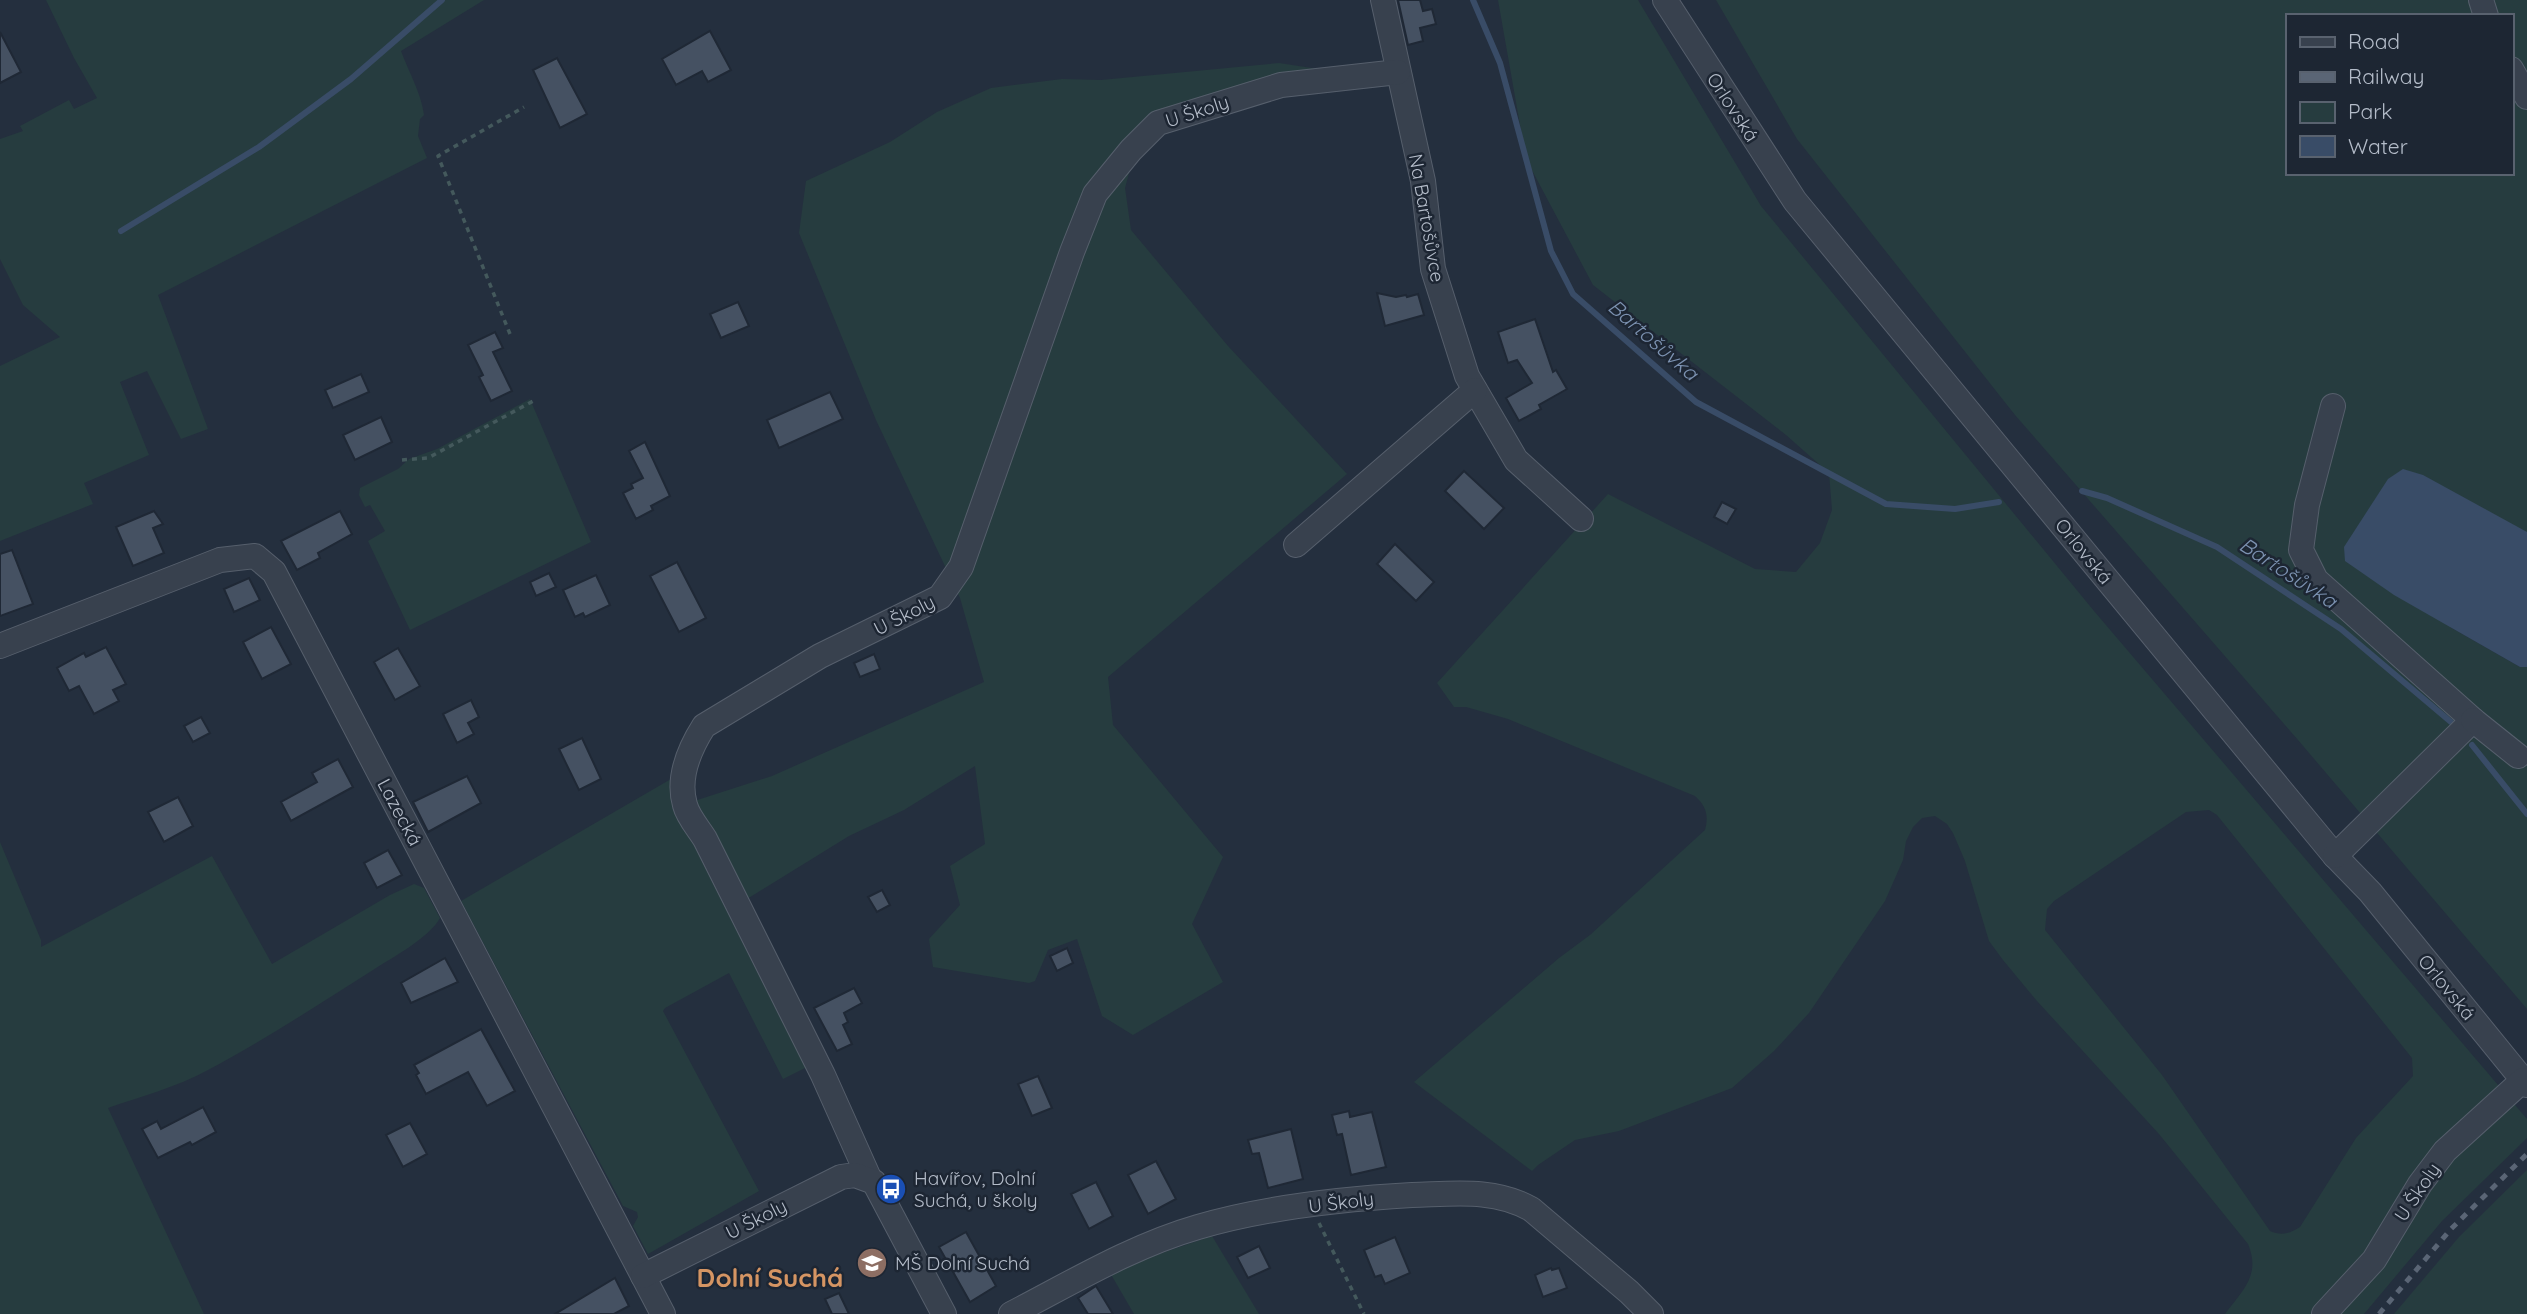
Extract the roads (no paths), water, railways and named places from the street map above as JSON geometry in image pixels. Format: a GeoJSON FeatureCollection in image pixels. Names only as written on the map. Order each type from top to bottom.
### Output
{"type":"FeatureCollection","features":[{"type":"Feature","properties":{"kind":"street","name":"Na Bartošůvce"},"geometry":{"type":"LineString","coordinates":[[1383,0],[1423,181],[1433,269],[1466,376],[1516,460],[1581,519]]}},
{"type":"Feature","properties":{"kind":"street","name":"Orlovská"},"geometry":{"type":"LineString","coordinates":[[1665,0],[1795,201],[2335,856],[2370,891],[2525,1082]]}},
{"type":"Feature","properties":{"kind":"street","name":"U Školy"},"geometry":{"type":"LineString","coordinates":[[870,1180],[823,1074],[705,839],[685,806],[684,770],[693,743],[704,726],[821,656],[940,597],[961,567],[1095,194],[1131,150],[1158,123],[1281,85],[1398,72]]}},
{"type":"Feature","properties":{"kind":"street"},"geometry":{"type":"LineString","coordinates":[[2513,72],[2527,97]]}},
{"type":"Feature","properties":{"kind":"street"},"geometry":{"type":"LineString","coordinates":[[1296,545],[1475,390]]}},
{"type":"Feature","properties":{"kind":"street"},"geometry":{"type":"LineString","coordinates":[[2333,406],[2307,505],[2301,550],[2316,580],[2473,720],[2518,756]]}},
{"type":"Feature","properties":{"kind":"street","name":"Lazecká"},"geometry":{"type":"LineString","coordinates":[[0,646],[220,560],[255,556],[274,572],[663,1314]]}},
{"type":"Feature","properties":{"kind":"street"},"geometry":{"type":"LineString","coordinates":[[2335,856],[2473,720]]}},
{"type":"Feature","properties":{"kind":"street","name":"U Školy"},"geometry":{"type":"LineString","coordinates":[[2324,1314],[2374,1259],[2420,1184],[2445,1152],[2525,1082]]}},
{"type":"Feature","properties":{"kind":"street","name":"U Školy"},"geometry":{"type":"LineString","coordinates":[[643,1276],[841,1177],[855,1175],[874,1182],[944,1314]]}},
{"type":"Feature","properties":{"kind":"street","name":"U Školy"},"geometry":{"type":"LineString","coordinates":[[1020,1312],[1098,1268],[1197,1227],[1255,1213],[1310,1205],[1386,1197],[1472,1193],[1514,1199],[1547,1221],[1651,1314]]}},
{"type":"Feature","properties":{"kind":"water"},"geometry":{"type":"Polygon","coordinates":[[[2403,469],[2423,475],[2527,532],[2527,667],[2520,667],[2394,595],[2345,561],[2344,547],[2388,479],[2403,469]]]}},
{"type":"Feature","properties":{"kind":"waterway"},"geometry":{"type":"LineString","coordinates":[[121,231],[259,147],[351,79],[442,0]]}},
{"type":"Feature","properties":{"kind":"waterway","name":"Bartošůvka"},"geometry":{"type":"LineString","coordinates":[[1473,0],[1500,63],[1551,251],[1573,294],[1696,402],[1886,504],[1955,509],[1999,502]]}},
{"type":"Feature","properties":{"kind":"waterway","name":"Bartošůvka"},"geometry":{"type":"LineString","coordinates":[[2082,491],[2107,498],[2217,547],[2341,629],[2451,722]]}},
{"type":"Feature","properties":{"kind":"waterway","name":"Bartošůvka"},"geometry":{"type":"LineString","coordinates":[[2472,745],[2527,814]]}},
{"type":"Feature","properties":{"kind":"railway"},"geometry":{"type":"LineString","coordinates":[[2379,1314],[2451,1229],[2527,1154]]}},
{"type":"Feature","properties":{"kind":"place","name":"Havířov, Dolní Suchá, u školy"},"geometry":{"type":"Point","coordinates":[891,1189]}},
{"type":"Feature","properties":{"kind":"place","name":"MŠ Dolní Suchá"},"geometry":{"type":"Point","coordinates":[872,1263]}},
{"type":"Feature","properties":{"kind":"district","name":"Dolní Suchá"},"geometry":{"type":"Point","coordinates":[770,1278]}}]}
